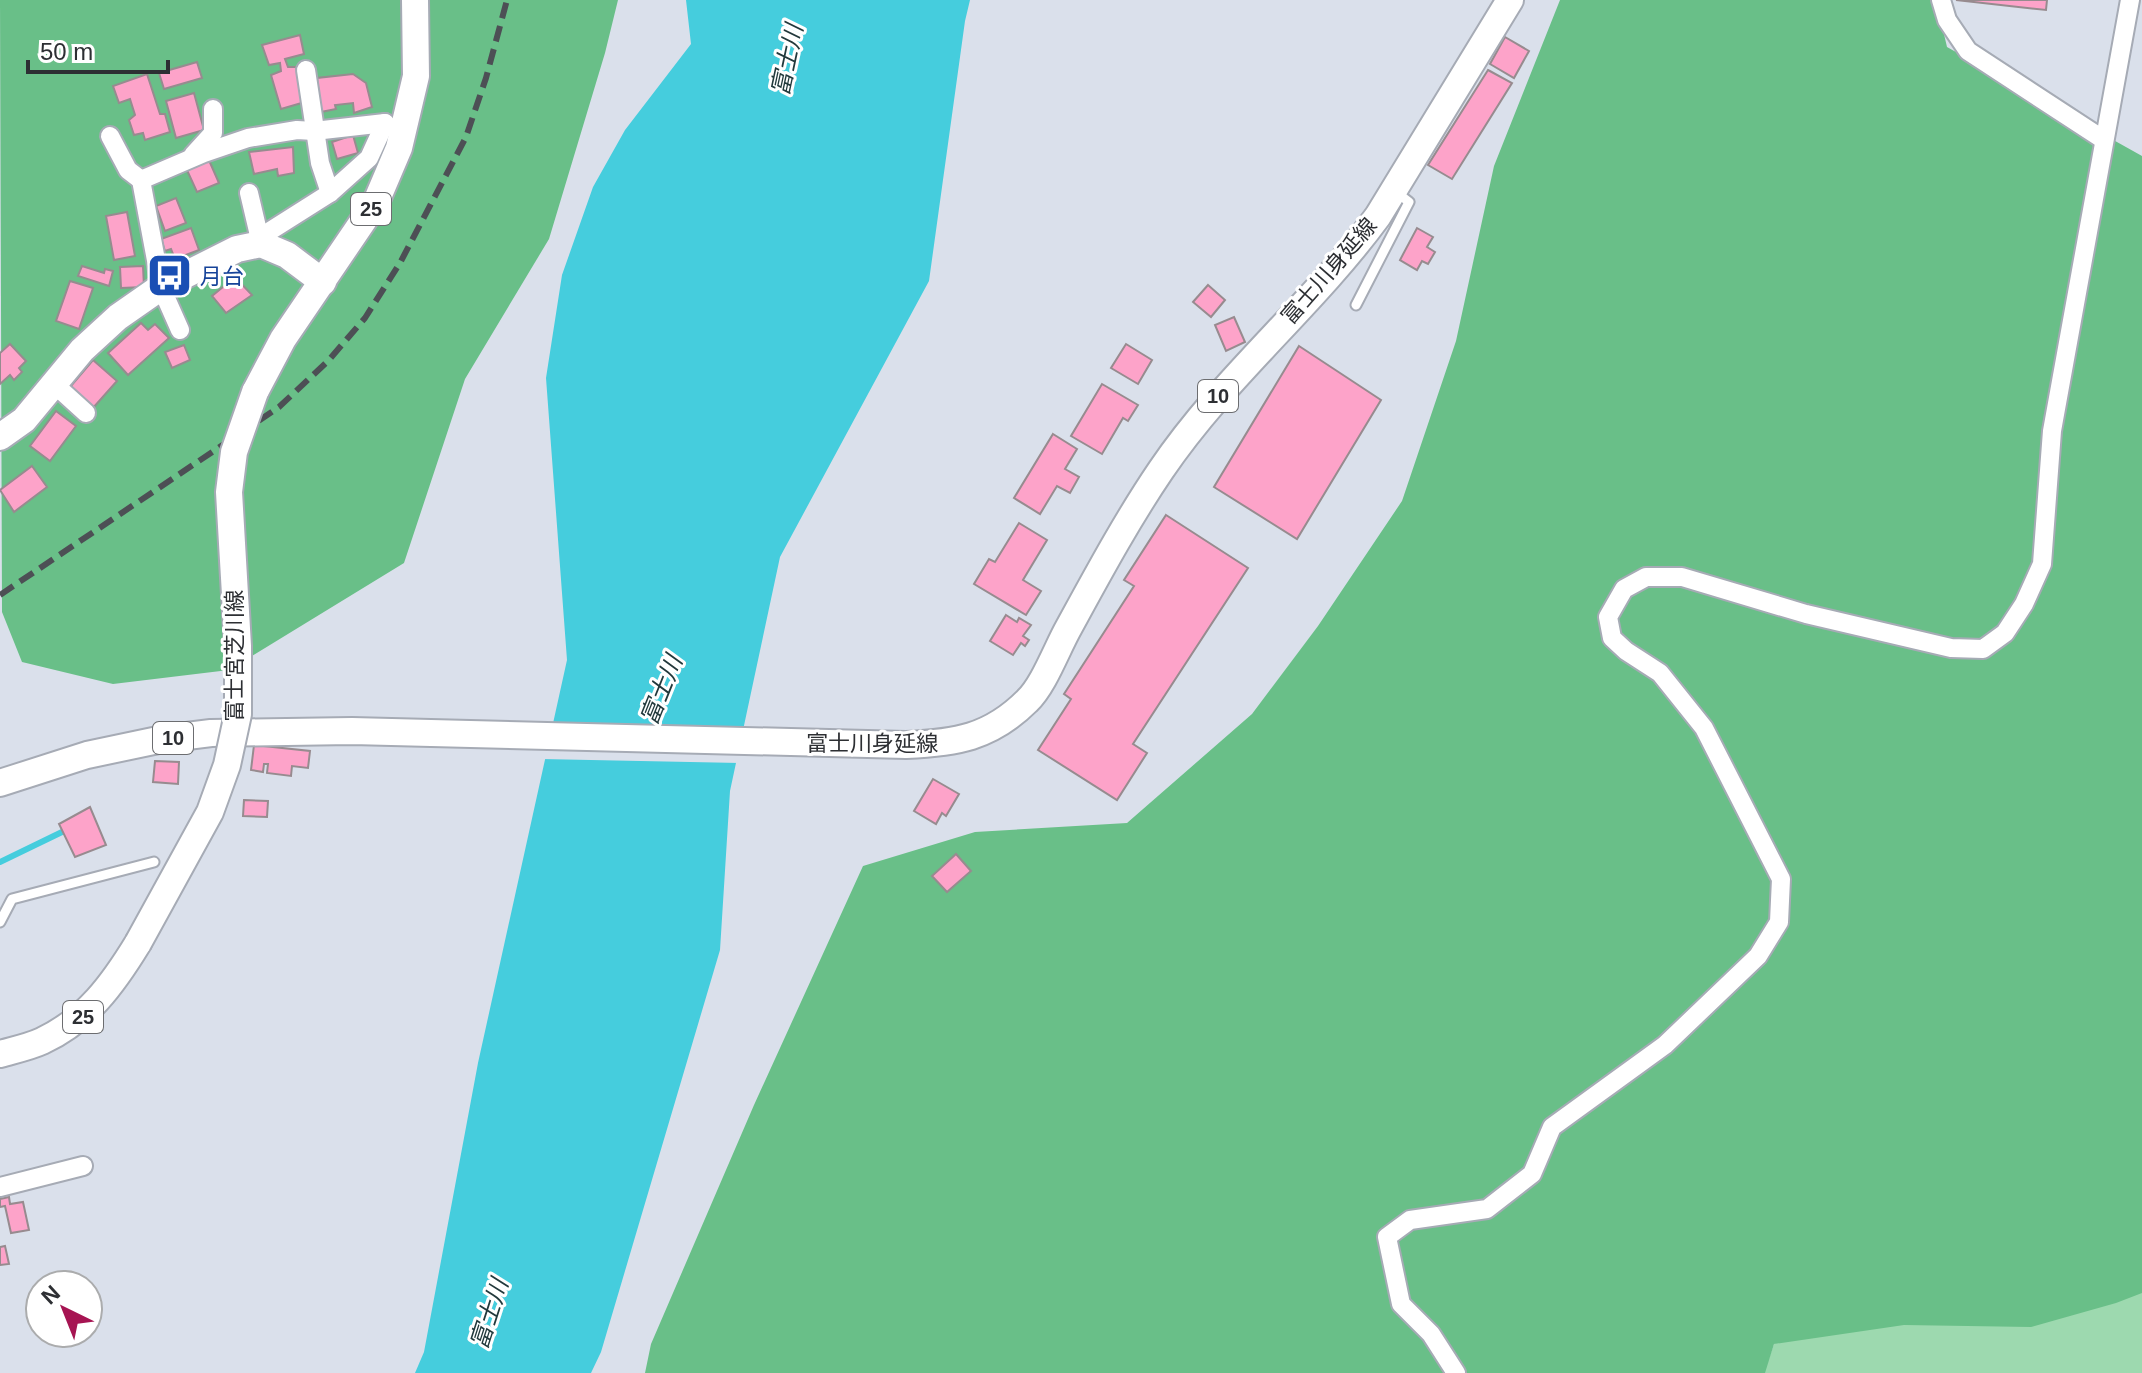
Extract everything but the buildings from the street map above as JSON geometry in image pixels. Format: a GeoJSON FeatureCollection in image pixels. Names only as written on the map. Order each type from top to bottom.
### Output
{"type":"FeatureCollection","features":[{"type":"Feature","properties":{"kind":"main road","name":"富士宮芝川線"},"geometry":{"type":"LineString","coordinates":[[0,1054],[42,1042],[83,1017],[117,977],[210,812],[227,765],[238,714],[238,646],[229,492],[234,452],[255,392],[283,339],[376,202],[399,148],[416,76],[415,0]]}},
{"type":"Feature","properties":{"kind":"main road","name":"富士川身延線"},"geometry":{"type":"LineString","coordinates":[[0,783],[87,755],[163,739],[211,733],[352,731],[906,745],[948,743],[983,733],[1009,718],[1031,698],[1103,563],[1160,470],[1245,365],[1353,249],[1394,191],[1510,0]]}},
{"type":"Feature","properties":{"kind":"main road"},"geometry":{"type":"LineString","coordinates":[[0,437],[24,420],[82,350],[118,317],[161,287],[237,249],[261,244],[287,255],[323,282]]}},
{"type":"Feature","properties":{"kind":"street"},"geometry":{"type":"LineString","coordinates":[[1941,0],[1947,20],[1968,51],[2104,140]]}},
{"type":"Feature","properties":{"kind":"street"},"geometry":{"type":"LineString","coordinates":[[1456,1373],[1431,1334],[1401,1304],[1387,1237],[1410,1220],[1487,1209],[1532,1174],[1552,1127],[1665,1045],[1758,956],[1779,922],[1781,879],[1704,728],[1660,673],[1612,638],[1608,617],[1624,589],[1646,577],[1682,577],[1806,614],[1883,630],[1922,643],[1983,649],[2005,633],[2024,604],[2042,564],[2051,442],[2130,0]]}},
{"type":"Feature","properties":{"kind":"street"},"geometry":{"type":"LineString","coordinates":[[306,70],[320,163],[330,193]]}},
{"type":"Feature","properties":{"kind":"street"},"geometry":{"type":"LineString","coordinates":[[189,160],[213,133],[213,109]]}},
{"type":"Feature","properties":{"kind":"street"},"geometry":{"type":"LineString","coordinates":[[141,180],[248,138],[297,130],[385,123],[369,158],[330,193],[270,231],[261,244]]}},
{"type":"Feature","properties":{"kind":"street"},"geometry":{"type":"LineString","coordinates":[[110,136],[128,170],[141,180],[161,287],[180,330]]}},
{"type":"Feature","properties":{"kind":"street"},"geometry":{"type":"LineString","coordinates":[[249,193],[261,244]]}},
{"type":"Feature","properties":{"kind":"street"},"geometry":{"type":"LineString","coordinates":[[54,384],[86,413]]}},
{"type":"Feature","properties":{"kind":"street"},"geometry":{"type":"LineString","coordinates":[[0,1187],[83,1166]]}},
{"type":"Feature","properties":{"kind":"lane"},"geometry":{"type":"LineString","coordinates":[[1356,305],[1409,202],[1394,191]]}},
{"type":"Feature","properties":{"kind":"lane"},"geometry":{"type":"LineString","coordinates":[[0,922],[12,899],[154,862]]}},
{"type":"Feature","properties":{"kind":"green space"},"geometry":{"type":"Polygon","coordinates":[[[0,0],[618,0],[549,239],[465,379],[404,563],[229,670],[113,684],[22,662],[2,612],[0,0]]]}},
{"type":"Feature","properties":{"kind":"green space"},"geometry":{"type":"Polygon","coordinates":[[[1560,0],[1936,0],[1947,47],[2142,156],[2142,1293],[2031,1327],[1904,1325],[1774,1344],[1765,1373],[645,1373],[651,1344],[754,1105],[863,866],[975,832],[1127,823],[1252,714],[1318,626],[1402,501],[1456,341],[1494,166],[1560,0]]]}},
{"type":"Feature","properties":{"kind":"green space"},"geometry":{"type":"Polygon","coordinates":[[[2142,1152],[2142,1373],[1764,1373],[1774,1344],[2142,1152]]]}},
{"type":"Feature","properties":{"kind":"water","name":"富士川"},"geometry":{"type":"Polygon","coordinates":[[[686,0],[970,0],[929,281],[780,557],[730,791],[720,950],[601,1352],[591,1373],[415,1373],[424,1352],[478,1063],[567,660],[546,378],[562,275],[593,187],[625,130],[691,44],[686,0]]]}},
{"type":"Feature","properties":{"kind":"pier"},"geometry":{"type":"Polygon","coordinates":[[[549,724],[747,731],[740,763],[541,759],[549,724]]]}},
{"type":"Feature","properties":{"kind":"waterway"},"geometry":{"type":"LineString","coordinates":[[0,862],[62,832]]}},
{"type":"Feature","properties":{"kind":"railway"},"geometry":{"type":"LineString","coordinates":[[0,595],[279,407],[328,361],[365,318],[400,263],[466,137],[507,0]]}},
{"type":"Feature","properties":{"kind":"place","name":"月台"},"geometry":{"type":"Point","coordinates":[169,276]}}]}
